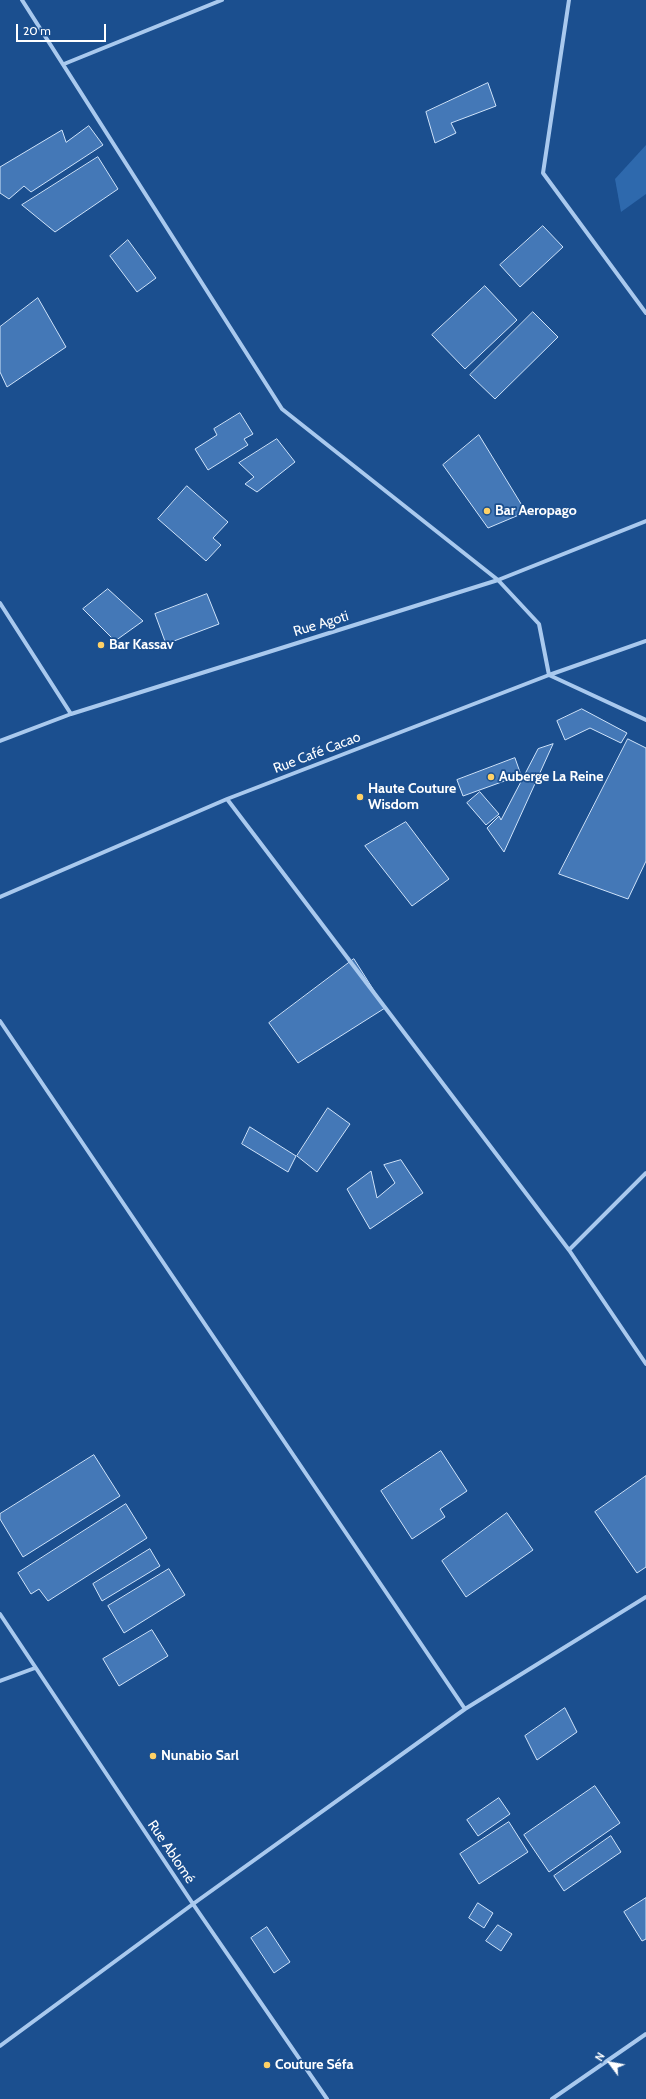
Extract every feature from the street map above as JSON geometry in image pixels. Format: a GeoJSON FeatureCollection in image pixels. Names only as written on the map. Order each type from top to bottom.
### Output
{"type":"FeatureCollection","features":[{"type":"Feature","properties":{"kind":"street"},"geometry":{"type":"LineString","coordinates":[[22,0],[282,409],[498,580],[539,624],[549,675],[646,720]]}},
{"type":"Feature","properties":{"kind":"street"},"geometry":{"type":"LineString","coordinates":[[64,64],[222,0]]}},
{"type":"Feature","properties":{"kind":"street"},"geometry":{"type":"LineString","coordinates":[[569,0],[544,174],[646,313]]}},
{"type":"Feature","properties":{"kind":"street","name":"Rue Agoti"},"geometry":{"type":"LineString","coordinates":[[0,741],[71,714],[498,580],[646,521]]}},
{"type":"Feature","properties":{"kind":"street"},"geometry":{"type":"LineString","coordinates":[[0,602],[71,714]]}},
{"type":"Feature","properties":{"kind":"street","name":"Rue Café Cacao"},"geometry":{"type":"LineString","coordinates":[[0,897],[227,799],[549,675],[646,641]]}},
{"type":"Feature","properties":{"kind":"street"},"geometry":{"type":"LineString","coordinates":[[227,799],[570,1250],[646,1364]]}},
{"type":"Feature","properties":{"kind":"street"},"geometry":{"type":"LineString","coordinates":[[0,1021],[465,1709]]}},
{"type":"Feature","properties":{"kind":"street"},"geometry":{"type":"LineString","coordinates":[[570,1250],[646,1173]]}},
{"type":"Feature","properties":{"kind":"street"},"geometry":{"type":"LineString","coordinates":[[0,2046],[192,1904],[465,1709],[646,1597]]}},
{"type":"Feature","properties":{"kind":"street","name":"Rue Ablomé"},"geometry":{"type":"LineString","coordinates":[[0,1614],[192,1904],[328,2099]]}},
{"type":"Feature","properties":{"kind":"street"},"geometry":{"type":"LineString","coordinates":[[0,1681],[35,1668]]}},
{"type":"Feature","properties":{"kind":"street"},"geometry":{"type":"LineString","coordinates":[[552,2099],[646,2034]]}},
{"type":"Feature","properties":{"kind":"shaded area"},"geometry":{"type":"Polygon","coordinates":[[[646,145],[646,194],[621,212],[615,179],[646,145]]]}},
{"type":"Feature","properties":{"kind":"building"},"geometry":{"type":"Polygon","coordinates":[[[488,83],[496,106],[451,123],[456,133],[435,143],[426,112],[488,83]]]}},
{"type":"Feature","properties":{"kind":"building"},"geometry":{"type":"Polygon","coordinates":[[[89,126],[103,145],[31,192],[24,186],[9,199],[0,193],[0,167],[62,130],[66,142],[89,126]]]}},
{"type":"Feature","properties":{"kind":"building"},"geometry":{"type":"Polygon","coordinates":[[[98,157],[118,189],[55,232],[22,205],[98,157]]]}},
{"type":"Feature","properties":{"kind":"building"},"geometry":{"type":"Polygon","coordinates":[[[543,226],[563,247],[520,287],[500,265],[543,226]]]}},
{"type":"Feature","properties":{"kind":"building"},"geometry":{"type":"Polygon","coordinates":[[[128,240],[156,278],[137,292],[110,256],[128,240]]]}},
{"type":"Feature","properties":{"kind":"building"},"geometry":{"type":"Polygon","coordinates":[[[485,286],[517,320],[465,369],[432,335],[485,286]]]}},
{"type":"Feature","properties":{"kind":"building"},"geometry":{"type":"Polygon","coordinates":[[[38,298],[66,347],[7,387],[0,372],[0,327],[38,298]]]}},
{"type":"Feature","properties":{"kind":"building"},"geometry":{"type":"Polygon","coordinates":[[[533,312],[558,337],[495,399],[470,375],[533,312]]]}},
{"type":"Feature","properties":{"kind":"building"},"geometry":{"type":"Polygon","coordinates":[[[240,413],[253,434],[244,439],[248,445],[208,470],[195,449],[217,435],[214,429],[240,413]]]}},
{"type":"Feature","properties":{"kind":"building"},"geometry":{"type":"Polygon","coordinates":[[[479,435],[526,512],[488,528],[443,465],[479,435]]]}},
{"type":"Feature","properties":{"kind":"building"},"geometry":{"type":"Polygon","coordinates":[[[277,439],[295,462],[257,492],[245,484],[254,477],[239,463],[277,439]]]}},
{"type":"Feature","properties":{"kind":"building"},"geometry":{"type":"Polygon","coordinates":[[[187,486],[228,522],[213,538],[221,545],[206,561],[158,519],[187,486]]]}},
{"type":"Feature","properties":{"kind":"building"},"geometry":{"type":"Polygon","coordinates":[[[108,589],[143,621],[115,641],[83,609],[108,589]]]}},
{"type":"Feature","properties":{"kind":"building"},"geometry":{"type":"Polygon","coordinates":[[[207,594],[219,624],[166,644],[155,614],[207,594]]]}},
{"type":"Feature","properties":{"kind":"building"},"geometry":{"type":"Polygon","coordinates":[[[582,709],[627,733],[621,743],[590,728],[565,740],[557,721],[582,709]]]}},
{"type":"Feature","properties":{"kind":"building"},"geometry":{"type":"Polygon","coordinates":[[[628,739],[646,748],[646,861],[628,899],[559,874],[628,739]]]}},
{"type":"Feature","properties":{"kind":"building"},"geometry":{"type":"Polygon","coordinates":[[[553,744],[504,852],[487,828],[499,816],[501,820],[538,749],[553,744]]]}},
{"type":"Feature","properties":{"kind":"building"},"geometry":{"type":"Polygon","coordinates":[[[515,758],[521,775],[463,796],[457,780],[515,758]]]}},
{"type":"Feature","properties":{"kind":"building"},"geometry":{"type":"Polygon","coordinates":[[[480,792],[499,814],[486,825],[467,803],[480,792]]]}},
{"type":"Feature","properties":{"kind":"building"},"geometry":{"type":"Polygon","coordinates":[[[406,822],[449,879],[412,906],[365,846],[406,822]]]}},
{"type":"Feature","properties":{"kind":"building"},"geometry":{"type":"Polygon","coordinates":[[[354,959],[385,1008],[298,1063],[269,1023],[354,959]]]}},
{"type":"Feature","properties":{"kind":"building"},"geometry":{"type":"Polygon","coordinates":[[[328,1108],[350,1124],[317,1172],[297,1156],[328,1108]]]}},
{"type":"Feature","properties":{"kind":"building"},"geometry":{"type":"Polygon","coordinates":[[[250,1127],[296,1156],[288,1172],[242,1144],[250,1127]]]}},
{"type":"Feature","properties":{"kind":"building"},"geometry":{"type":"Polygon","coordinates":[[[401,1160],[423,1193],[370,1229],[347,1189],[371,1171],[377,1198],[395,1183],[384,1165],[401,1160]]]}},
{"type":"Feature","properties":{"kind":"building"},"geometry":{"type":"Polygon","coordinates":[[[441,1451],[467,1491],[440,1509],[445,1517],[412,1539],[381,1491],[441,1451]]]}},
{"type":"Feature","properties":{"kind":"building"},"geometry":{"type":"Polygon","coordinates":[[[94,1455],[120,1496],[23,1557],[0,1519],[0,1514],[94,1455]]]}},
{"type":"Feature","properties":{"kind":"building"},"geometry":{"type":"Polygon","coordinates":[[[646,1476],[646,1567],[637,1573],[595,1512],[646,1476]]]}},
{"type":"Feature","properties":{"kind":"building"},"geometry":{"type":"Polygon","coordinates":[[[126,1504],[147,1538],[48,1601],[39,1589],[31,1594],[18,1573],[126,1504]]]}},
{"type":"Feature","properties":{"kind":"building"},"geometry":{"type":"Polygon","coordinates":[[[507,1513],[533,1550],[466,1597],[442,1561],[507,1513]]]}},
{"type":"Feature","properties":{"kind":"building"},"geometry":{"type":"Polygon","coordinates":[[[150,1549],[160,1566],[102,1601],[93,1584],[150,1549]]]}},
{"type":"Feature","properties":{"kind":"building"},"geometry":{"type":"Polygon","coordinates":[[[169,1569],[185,1595],[124,1633],[108,1606],[169,1569]]]}},
{"type":"Feature","properties":{"kind":"building"},"geometry":{"type":"Polygon","coordinates":[[[152,1630],[168,1656],[119,1686],[103,1659],[152,1630]]]}},
{"type":"Feature","properties":{"kind":"building"},"geometry":{"type":"Polygon","coordinates":[[[565,1708],[577,1732],[537,1760],[525,1736],[565,1708]]]}},
{"type":"Feature","properties":{"kind":"building"},"geometry":{"type":"Polygon","coordinates":[[[595,1786],[620,1823],[549,1872],[524,1835],[595,1786]]]}},
{"type":"Feature","properties":{"kind":"building"},"geometry":{"type":"Polygon","coordinates":[[[499,1798],[510,1814],[478,1836],[467,1820],[499,1798]]]}},
{"type":"Feature","properties":{"kind":"building"},"geometry":{"type":"Polygon","coordinates":[[[509,1822],[528,1852],[479,1884],[460,1854],[509,1822]]]}},
{"type":"Feature","properties":{"kind":"building"},"geometry":{"type":"Polygon","coordinates":[[[611,1836],[621,1852],[564,1891],[554,1876],[611,1836]]]}},
{"type":"Feature","properties":{"kind":"building"},"geometry":{"type":"Polygon","coordinates":[[[646,1898],[646,1939],[642,1941],[624,1912],[646,1898]]]}},
{"type":"Feature","properties":{"kind":"building"},"geometry":{"type":"Polygon","coordinates":[[[478,1903],[493,1913],[484,1928],[469,1918],[478,1903]]]}},
{"type":"Feature","properties":{"kind":"building"},"geometry":{"type":"Polygon","coordinates":[[[498,1925],[512,1934],[501,1951],[486,1941],[498,1925]]]}},
{"type":"Feature","properties":{"kind":"building"},"geometry":{"type":"Polygon","coordinates":[[[267,1927],[290,1962],[274,1973],[251,1938],[267,1927]]]}},
{"type":"Feature","properties":{"kind":"place","name":"Bar Aeropago"},"geometry":{"type":"Point","coordinates":[487,511]}},
{"type":"Feature","properties":{"kind":"place","name":"Bar Kassav"},"geometry":{"type":"Point","coordinates":[101,645]}},
{"type":"Feature","properties":{"kind":"place","name":"Auberge La Reine"},"geometry":{"type":"Point","coordinates":[491,777]}},
{"type":"Feature","properties":{"kind":"place","name":"Haute Couture Wisdom"},"geometry":{"type":"Point","coordinates":[360,797]}},
{"type":"Feature","properties":{"kind":"place","name":"Nunabio Sarl"},"geometry":{"type":"Point","coordinates":[153,1756]}},
{"type":"Feature","properties":{"kind":"place","name":"Couture Séfa"},"geometry":{"type":"Point","coordinates":[267,2065]}}]}
